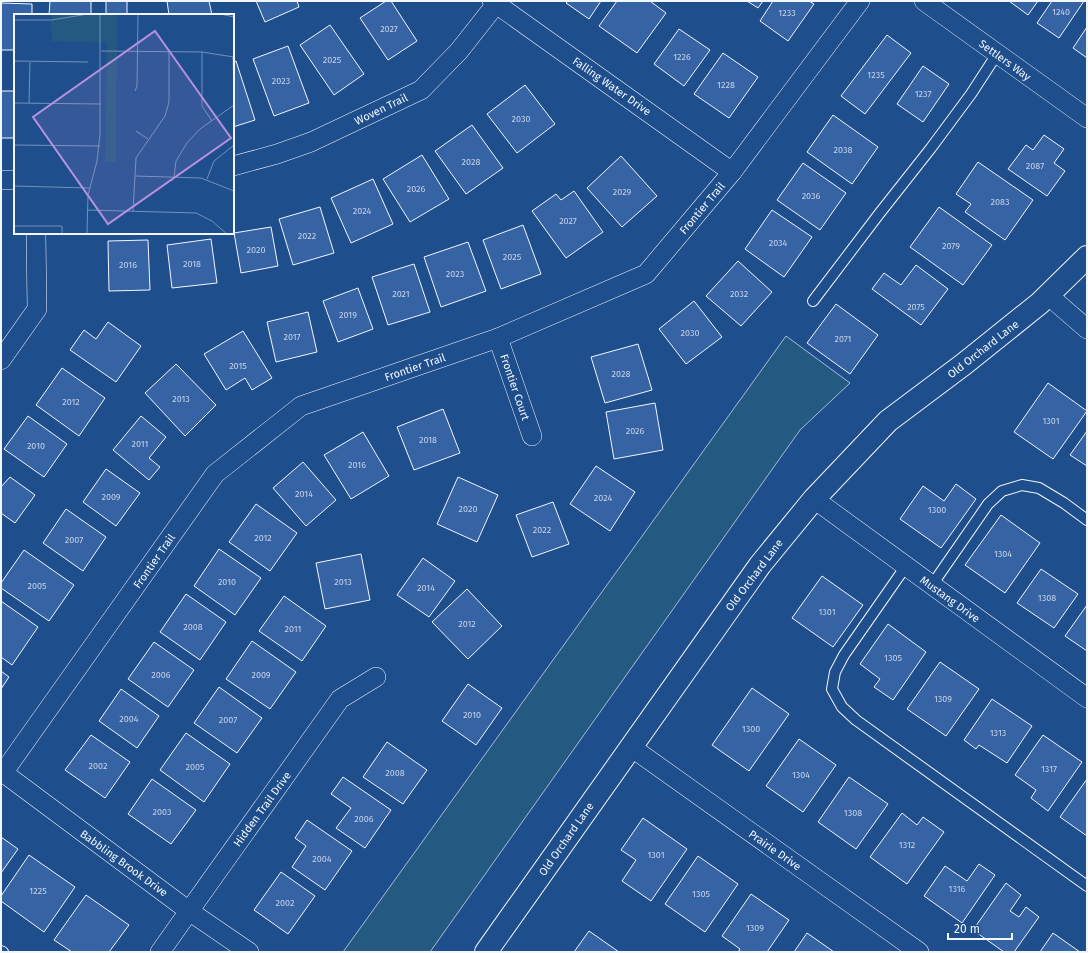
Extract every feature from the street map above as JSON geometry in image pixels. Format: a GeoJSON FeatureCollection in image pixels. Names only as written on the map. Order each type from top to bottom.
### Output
{"type":"FeatureCollection","features":[{"type":"Feature","properties":{"kind":"street","name":"Frontier Trail"},"geometry":{"type":"LineString","coordinates":[[2,772],[215,474],[300,406],[498,338],[646,274],[732,172],[860,1]]}},
{"type":"Feature","properties":{"kind":"street","name":"Settlers Way"},"geometry":{"type":"LineString","coordinates":[[924,1],[1087,118]]}},
{"type":"Feature","properties":{"kind":"street","name":"Falling Water Drive"},"geometry":{"type":"LineString","coordinates":[[494,2],[732,172]]}},
{"type":"Feature","properties":{"kind":"street","name":"Woven Trail"},"geometry":{"type":"LineString","coordinates":[[234,166],[277,154],[311,142],[421,90],[458,51],[494,2]]}},
{"type":"Feature","properties":{"kind":"street"},"geometry":{"type":"LineString","coordinates":[[1,180],[14,180]]}},
{"type":"Feature","properties":{"kind":"street"},"geometry":{"type":"LineString","coordinates":[[1,360],[37,309],[36,234]]}},
{"type":"Feature","properties":{"kind":"street","name":"Old Orchard Lane"},"geometry":{"type":"LineString","coordinates":[[486,952],[760,565],[814,500],[888,421],[964,364],[1049,296],[1087,257]]}},
{"type":"Feature","properties":{"kind":"street"},"geometry":{"type":"LineString","coordinates":[[1049,296],[1087,329]]}},
{"type":"Feature","properties":{"kind":"street","name":"Frontier Court"},"geometry":{"type":"LineString","coordinates":[[498,338],[532,436]]}},
{"type":"Feature","properties":{"kind":"street","name":"Mustang Drive"},"geometry":{"type":"LineString","coordinates":[[814,500],[1087,698]]}},
{"type":"Feature","properties":{"kind":"street","name":"Hidden Trail Drive"},"geometry":{"type":"LineString","coordinates":[[160,952],[340,699],[376,678]]}},
{"type":"Feature","properties":{"kind":"street","name":"Prairie Drive"},"geometry":{"type":"LineString","coordinates":[[631,747],[919,952]]}},
{"type":"Feature","properties":{"kind":"street","name":"Babbling Brook Drive"},"geometry":{"type":"LineString","coordinates":[[2,772],[189,911],[249,952]]}},
{"type":"Feature","properties":{"kind":"lane"},"geometry":{"type":"LineString","coordinates":[[813,301],[878,214],[932,148],[998,54]]}},
{"type":"Feature","properties":{"kind":"lane"},"geometry":{"type":"LineString","coordinates":[[932,585],[988,504],[1002,491],[1022,485],[1039,488],[1087,520]]}},
{"type":"Feature","properties":{"kind":"lane"},"geometry":{"type":"LineString","coordinates":[[906,566],[844,655],[834,672],[832,689],[842,707],[856,720],[1087,886]]}},
{"type":"Feature","properties":{"kind":"shaded area"},"geometry":{"type":"Polygon","coordinates":[[[786,336],[850,383],[800,430],[430,952],[343,952],[786,336]]]}},
{"type":"Feature","properties":{"kind":"building"},"geometry":{"type":"Polygon","coordinates":[[[50,1],[91,1],[91,14],[49,14],[50,1]]]}},
{"type":"Feature","properties":{"kind":"building"},"geometry":{"type":"Polygon","coordinates":[[[106,1],[127,1],[127,14],[106,14],[106,1]]]}},
{"type":"Feature","properties":{"kind":"building"},"geometry":{"type":"Polygon","coordinates":[[[167,1],[209,1],[212,14],[169,14],[167,1]]]}},
{"type":"Feature","properties":{"kind":"building"},"geometry":{"type":"Polygon","coordinates":[[[256,1],[297,1],[299,7],[265,22],[256,1]]]}},
{"type":"Feature","properties":{"kind":"building"},"geometry":{"type":"Polygon","coordinates":[[[386,1],[391,1],[417,41],[388,60],[360,18],[386,1]]]}},
{"type":"Feature","properties":{"kind":"building"},"geometry":{"type":"Polygon","coordinates":[[[568,1],[601,1],[589,19],[566,3],[568,1]]]}},
{"type":"Feature","properties":{"kind":"building"},"geometry":{"type":"Polygon","coordinates":[[[617,1],[650,1],[666,13],[637,53],[599,26],[617,1]]]}},
{"type":"Feature","properties":{"kind":"building"},"geometry":{"type":"Polygon","coordinates":[[[747,1],[763,1],[758,8],[747,1]]]}},
{"type":"Feature","properties":{"kind":"building"},"geometry":{"type":"Polygon","coordinates":[[[773,1],[809,1],[814,4],[788,41],[760,21],[773,1]]]}},
{"type":"Feature","properties":{"kind":"building"},"geometry":{"type":"Polygon","coordinates":[[[1009,1],[1038,1],[1028,15],[1009,1]]]}},
{"type":"Feature","properties":{"kind":"building"},"geometry":{"type":"Polygon","coordinates":[[[1052,1],[1084,1],[1059,38],[1037,23],[1052,1]]]}},
{"type":"Feature","properties":{"kind":"building"},"geometry":{"type":"Polygon","coordinates":[[[1,3],[32,4],[32,14],[14,14],[14,50],[1,50],[1,3]]]}},
{"type":"Feature","properties":{"kind":"building"},"geometry":{"type":"Polygon","coordinates":[[[330,25],[364,74],[334,95],[300,45],[330,25]]]}},
{"type":"Feature","properties":{"kind":"building"},"geometry":{"type":"Polygon","coordinates":[[[1087,27],[1087,58],[1073,48],[1087,27]]]}},
{"type":"Feature","properties":{"kind":"building"},"geometry":{"type":"Polygon","coordinates":[[[679,29],[710,50],[684,86],[654,64],[679,29]]]}},
{"type":"Feature","properties":{"kind":"building"},"geometry":{"type":"Polygon","coordinates":[[[887,35],[911,53],[865,114],[841,96],[887,35]]]}},
{"type":"Feature","properties":{"kind":"building"},"geometry":{"type":"Polygon","coordinates":[[[288,46],[309,103],[274,116],[253,59],[288,46]]]}},
{"type":"Feature","properties":{"kind":"building"},"geometry":{"type":"Polygon","coordinates":[[[723,53],[758,77],[729,118],[694,94],[723,53]]]}},
{"type":"Feature","properties":{"kind":"building"},"geometry":{"type":"Polygon","coordinates":[[[236,61],[255,120],[234,127],[234,62],[236,61]]]}},
{"type":"Feature","properties":{"kind":"building"},"geometry":{"type":"Polygon","coordinates":[[[923,66],[949,84],[923,122],[897,104],[923,66]]]}},
{"type":"Feature","properties":{"kind":"building"},"geometry":{"type":"Polygon","coordinates":[[[525,85],[555,124],[517,153],[487,114],[525,85]]]}},
{"type":"Feature","properties":{"kind":"building"},"geometry":{"type":"Polygon","coordinates":[[[1,91],[14,91],[14,138],[1,138],[1,91]]]}},
{"type":"Feature","properties":{"kind":"building"},"geometry":{"type":"Polygon","coordinates":[[[833,115],[878,147],[852,184],[807,152],[833,115]]]}},
{"type":"Feature","properties":{"kind":"building"},"geometry":{"type":"Polygon","coordinates":[[[472,125],[503,168],[466,194],[435,151],[472,125]]]}},
{"type":"Feature","properties":{"kind":"building"},"geometry":{"type":"Polygon","coordinates":[[[1044,135],[1064,149],[1054,163],[1065,171],[1047,196],[1008,169],[1026,145],[1033,150],[1044,135]]]}},
{"type":"Feature","properties":{"kind":"building"},"geometry":{"type":"Polygon","coordinates":[[[422,155],[449,199],[410,222],[383,179],[422,155]]]}},
{"type":"Feature","properties":{"kind":"building"},"geometry":{"type":"Polygon","coordinates":[[[621,156],[657,196],[622,227],[587,188],[621,156]]]}},
{"type":"Feature","properties":{"kind":"building"},"geometry":{"type":"Polygon","coordinates":[[[978,162],[1033,200],[1005,240],[965,212],[971,204],[956,194],[978,162]]]}},
{"type":"Feature","properties":{"kind":"building"},"geometry":{"type":"Polygon","coordinates":[[[803,163],[846,193],[820,230],[777,200],[803,163]]]}},
{"type":"Feature","properties":{"kind":"building"},"geometry":{"type":"Polygon","coordinates":[[[373,179],[393,224],[351,243],[331,198],[373,179]]]}},
{"type":"Feature","properties":{"kind":"building"},"geometry":{"type":"Polygon","coordinates":[[[574,191],[603,232],[566,258],[532,211],[556,194],[561,200],[574,191]]]}},
{"type":"Feature","properties":{"kind":"building"},"geometry":{"type":"Polygon","coordinates":[[[320,207],[334,253],[293,265],[279,219],[320,207]]]}},
{"type":"Feature","properties":{"kind":"building"},"geometry":{"type":"Polygon","coordinates":[[[939,207],[992,245],[963,285],[910,247],[939,207]]]}},
{"type":"Feature","properties":{"kind":"building"},"geometry":{"type":"Polygon","coordinates":[[[772,210],[812,237],[784,277],[745,249],[772,210]]]}},
{"type":"Feature","properties":{"kind":"building"},"geometry":{"type":"Polygon","coordinates":[[[523,225],[541,274],[501,289],[483,240],[523,225]]]}},
{"type":"Feature","properties":{"kind":"building"},"geometry":{"type":"Polygon","coordinates":[[[271,227],[278,266],[241,273],[234,233],[271,227]]]}},
{"type":"Feature","properties":{"kind":"building"},"geometry":{"type":"Polygon","coordinates":[[[211,239],[217,283],[172,288],[167,245],[211,239]]]}},
{"type":"Feature","properties":{"kind":"building"},"geometry":{"type":"Polygon","coordinates":[[[148,240],[150,290],[109,291],[108,241],[148,240]]]}},
{"type":"Feature","properties":{"kind":"building"},"geometry":{"type":"Polygon","coordinates":[[[468,242],[486,291],[441,307],[424,257],[468,242]]]}},
{"type":"Feature","properties":{"kind":"building"},"geometry":{"type":"Polygon","coordinates":[[[738,261],[772,292],[741,326],[706,296],[738,261]]]}},
{"type":"Feature","properties":{"kind":"building"},"geometry":{"type":"Polygon","coordinates":[[[414,264],[430,312],[388,325],[372,277],[414,264]]]}},
{"type":"Feature","properties":{"kind":"building"},"geometry":{"type":"Polygon","coordinates":[[[916,265],[948,289],[921,325],[872,289],[884,273],[901,285],[916,265]]]}},
{"type":"Feature","properties":{"kind":"building"},"geometry":{"type":"Polygon","coordinates":[[[358,288],[373,329],[338,342],[323,301],[358,288]]]}},
{"type":"Feature","properties":{"kind":"building"},"geometry":{"type":"Polygon","coordinates":[[[694,301],[722,337],[686,364],[659,329],[694,301]]]}},
{"type":"Feature","properties":{"kind":"building"},"geometry":{"type":"Polygon","coordinates":[[[836,304],[878,335],[850,374],[807,343],[836,304]]]}},
{"type":"Feature","properties":{"kind":"building"},"geometry":{"type":"Polygon","coordinates":[[[308,312],[317,352],[276,362],[267,322],[308,312]]]}},
{"type":"Feature","properties":{"kind":"building"},"geometry":{"type":"Polygon","coordinates":[[[108,322],[141,346],[116,382],[70,350],[84,330],[96,339],[108,322]]]}},
{"type":"Feature","properties":{"kind":"building"},"geometry":{"type":"Polygon","coordinates":[[[243,331],[272,378],[252,390],[245,378],[226,390],[204,354],[243,331]]]}},
{"type":"Feature","properties":{"kind":"building"},"geometry":{"type":"Polygon","coordinates":[[[638,344],[652,390],[605,403],[591,357],[638,344]]]}},
{"type":"Feature","properties":{"kind":"building"},"geometry":{"type":"Polygon","coordinates":[[[176,364],[216,405],[185,436],[145,393],[176,364]]]}},
{"type":"Feature","properties":{"kind":"building"},"geometry":{"type":"Polygon","coordinates":[[[62,368],[105,398],[79,436],[36,405],[62,368]]]}},
{"type":"Feature","properties":{"kind":"building"},"geometry":{"type":"Polygon","coordinates":[[[1048,383],[1087,411],[1053,459],[1014,432],[1048,383]]]}},
{"type":"Feature","properties":{"kind":"building"},"geometry":{"type":"Polygon","coordinates":[[[655,403],[663,450],[614,459],[606,412],[655,403]]]}},
{"type":"Feature","properties":{"kind":"building"},"geometry":{"type":"Polygon","coordinates":[[[443,409],[460,453],[414,470],[397,427],[443,409]]]}},
{"type":"Feature","properties":{"kind":"building"},"geometry":{"type":"Polygon","coordinates":[[[28,416],[67,444],[44,477],[4,449],[28,416]]]}},
{"type":"Feature","properties":{"kind":"building"},"geometry":{"type":"Polygon","coordinates":[[[141,416],[166,437],[149,458],[160,467],[149,480],[113,450],[141,416]]]}},
{"type":"Feature","properties":{"kind":"building"},"geometry":{"type":"Polygon","coordinates":[[[1087,431],[1087,466],[1070,455],[1087,431]]]}},
{"type":"Feature","properties":{"kind":"building"},"geometry":{"type":"Polygon","coordinates":[[[363,432],[389,476],[351,499],[324,455],[363,432]]]}},
{"type":"Feature","properties":{"kind":"building"},"geometry":{"type":"Polygon","coordinates":[[[303,462],[336,500],[306,526],[273,488],[303,462]]]}},
{"type":"Feature","properties":{"kind":"building"},"geometry":{"type":"Polygon","coordinates":[[[596,466],[635,492],[610,531],[570,504],[596,466]]]}},
{"type":"Feature","properties":{"kind":"building"},"geometry":{"type":"Polygon","coordinates":[[[106,469],[140,493],[116,526],[83,502],[106,469]]]}},
{"type":"Feature","properties":{"kind":"building"},"geometry":{"type":"Polygon","coordinates":[[[10,477],[35,495],[15,523],[1,513],[1,487],[10,477]]]}},
{"type":"Feature","properties":{"kind":"building"},"geometry":{"type":"Polygon","coordinates":[[[458,477],[498,495],[477,542],[437,524],[458,477]]]}},
{"type":"Feature","properties":{"kind":"building"},"geometry":{"type":"Polygon","coordinates":[[[956,484],[976,499],[941,548],[900,519],[923,486],[944,501],[956,484]]]}},
{"type":"Feature","properties":{"kind":"building"},"geometry":{"type":"Polygon","coordinates":[[[553,502],[569,544],[532,557],[516,515],[553,502]]]}},
{"type":"Feature","properties":{"kind":"building"},"geometry":{"type":"Polygon","coordinates":[[[256,504],[297,533],[270,571],[229,542],[256,504]]]}},
{"type":"Feature","properties":{"kind":"building"},"geometry":{"type":"Polygon","coordinates":[[[66,509],[106,537],[83,571],[43,543],[66,509]]]}},
{"type":"Feature","properties":{"kind":"building"},"geometry":{"type":"Polygon","coordinates":[[[1001,515],[1040,543],[1005,593],[965,565],[1001,515]]]}},
{"type":"Feature","properties":{"kind":"building"},"geometry":{"type":"Polygon","coordinates":[[[219,549],[261,578],[235,615],[194,586],[219,549]]]}},
{"type":"Feature","properties":{"kind":"building"},"geometry":{"type":"Polygon","coordinates":[[[24,550],[74,585],[49,621],[1,588],[1,583],[24,550]]]}},
{"type":"Feature","properties":{"kind":"building"},"geometry":{"type":"Polygon","coordinates":[[[361,554],[370,600],[325,609],[316,563],[361,554]]]}},
{"type":"Feature","properties":{"kind":"building"},"geometry":{"type":"Polygon","coordinates":[[[423,558],[455,581],[429,617],[397,595],[423,558]]]}},
{"type":"Feature","properties":{"kind":"building"},"geometry":{"type":"Polygon","coordinates":[[[1041,569],[1078,594],[1054,628],[1017,603],[1041,569]]]}},
{"type":"Feature","properties":{"kind":"building"},"geometry":{"type":"Polygon","coordinates":[[[822,576],[863,605],[833,647],[792,618],[822,576]]]}},
{"type":"Feature","properties":{"kind":"building"},"geometry":{"type":"Polygon","coordinates":[[[467,589],[502,626],[468,659],[432,622],[467,589]]]}},
{"type":"Feature","properties":{"kind":"building"},"geometry":{"type":"Polygon","coordinates":[[[186,594],[226,622],[200,660],[160,632],[186,594]]]}},
{"type":"Feature","properties":{"kind":"building"},"geometry":{"type":"Polygon","coordinates":[[[284,596],[326,626],[302,661],[259,631],[284,596]]]}},
{"type":"Feature","properties":{"kind":"building"},"geometry":{"type":"Polygon","coordinates":[[[1,601],[38,627],[12,665],[1,657],[1,601]]]}},
{"type":"Feature","properties":{"kind":"building"},"geometry":{"type":"Polygon","coordinates":[[[1087,605],[1087,651],[1065,636],[1087,605]]]}},
{"type":"Feature","properties":{"kind":"building"},"geometry":{"type":"Polygon","coordinates":[[[888,624],[926,652],[893,700],[874,687],[880,679],[860,664],[888,624]]]}},
{"type":"Feature","properties":{"kind":"building"},"geometry":{"type":"Polygon","coordinates":[[[252,641],[296,672],[270,709],[226,679],[252,641]]]}},
{"type":"Feature","properties":{"kind":"building"},"geometry":{"type":"Polygon","coordinates":[[[154,642],[194,670],[168,707],[128,679],[154,642]]]}},
{"type":"Feature","properties":{"kind":"building"},"geometry":{"type":"Polygon","coordinates":[[[940,662],[979,689],[946,736],[907,709],[940,662]]]}},
{"type":"Feature","properties":{"kind":"building"},"geometry":{"type":"Polygon","coordinates":[[[1,671],[9,677],[1,689],[1,671]]]}},
{"type":"Feature","properties":{"kind":"building"},"geometry":{"type":"Polygon","coordinates":[[[468,684],[502,708],[476,745],[442,721],[468,684]]]}},
{"type":"Feature","properties":{"kind":"building"},"geometry":{"type":"Polygon","coordinates":[[[219,687],[262,718],[237,753],[194,723],[219,687]]]}},
{"type":"Feature","properties":{"kind":"building"},"geometry":{"type":"Polygon","coordinates":[[[752,688],[789,714],[749,771],[712,745],[752,688]]]}},
{"type":"Feature","properties":{"kind":"building"},"geometry":{"type":"Polygon","coordinates":[[[121,689],[159,716],[137,748],[99,721],[121,689]]]}},
{"type":"Feature","properties":{"kind":"building"},"geometry":{"type":"Polygon","coordinates":[[[992,699],[1032,726],[1007,763],[979,745],[976,749],[964,740],[992,699]]]}},
{"type":"Feature","properties":{"kind":"building"},"geometry":{"type":"Polygon","coordinates":[[[186,733],[230,764],[204,802],[160,770],[186,733]]]}},
{"type":"Feature","properties":{"kind":"building"},"geometry":{"type":"Polygon","coordinates":[[[91,735],[130,762],[105,798],[65,770],[91,735]]]}},
{"type":"Feature","properties":{"kind":"building"},"geometry":{"type":"Polygon","coordinates":[[[1043,735],[1082,762],[1048,811],[1031,798],[1036,790],[1015,775],[1043,735]]]}},
{"type":"Feature","properties":{"kind":"building"},"geometry":{"type":"Polygon","coordinates":[[[799,739],[836,765],[803,812],[766,786],[799,739]]]}},
{"type":"Feature","properties":{"kind":"building"},"geometry":{"type":"Polygon","coordinates":[[[387,742],[427,770],[403,804],[363,777],[387,742]]]}},
{"type":"Feature","properties":{"kind":"building"},"geometry":{"type":"Polygon","coordinates":[[[343,777],[391,810],[365,848],[336,828],[351,808],[331,794],[343,777]]]}},
{"type":"Feature","properties":{"kind":"building"},"geometry":{"type":"Polygon","coordinates":[[[849,777],[888,804],[856,849],[818,822],[849,777]]]}},
{"type":"Feature","properties":{"kind":"building"},"geometry":{"type":"Polygon","coordinates":[[[152,779],[196,810],[171,844],[128,814],[152,779]]]}},
{"type":"Feature","properties":{"kind":"building"},"geometry":{"type":"Polygon","coordinates":[[[1087,779],[1087,836],[1060,817],[1087,779]]]}},
{"type":"Feature","properties":{"kind":"building"},"geometry":{"type":"Polygon","coordinates":[[[902,813],[917,825],[923,817],[944,832],[907,884],[870,857],[902,813]]]}},
{"type":"Feature","properties":{"kind":"building"},"geometry":{"type":"Polygon","coordinates":[[[643,818],[687,849],[651,901],[622,881],[636,860],[621,850],[643,818]]]}},
{"type":"Feature","properties":{"kind":"building"},"geometry":{"type":"Polygon","coordinates":[[[307,820],[352,851],[325,890],[292,867],[306,846],[295,838],[307,820]]]}},
{"type":"Feature","properties":{"kind":"building"},"geometry":{"type":"Polygon","coordinates":[[[1,837],[18,849],[1,873],[1,837]]]}},
{"type":"Feature","properties":{"kind":"building"},"geometry":{"type":"Polygon","coordinates":[[[29,855],[75,887],[44,932],[1,901],[1,896],[29,855]]]}},
{"type":"Feature","properties":{"kind":"building"},"geometry":{"type":"Polygon","coordinates":[[[698,856],[738,884],[705,932],[665,904],[698,856]]]}},
{"type":"Feature","properties":{"kind":"building"},"geometry":{"type":"Polygon","coordinates":[[[979,864],[995,875],[962,923],[924,896],[945,866],[967,881],[979,864]]]}},
{"type":"Feature","properties":{"kind":"building"},"geometry":{"type":"Polygon","coordinates":[[[281,872],[315,896],[288,934],[254,910],[281,872]]]}},
{"type":"Feature","properties":{"kind":"building"},"geometry":{"type":"Polygon","coordinates":[[[1006,883],[1021,895],[1010,911],[1019,917],[1026,907],[1039,917],[1014,952],[1004,952],[973,930],[1006,883]]]}},
{"type":"Feature","properties":{"kind":"building"},"geometry":{"type":"Polygon","coordinates":[[[751,894],[789,920],[767,952],[738,952],[740,949],[722,936],[751,894]]]}},
{"type":"Feature","properties":{"kind":"building"},"geometry":{"type":"Polygon","coordinates":[[[86,895],[129,925],[109,952],[72,952],[54,940],[86,895]]]}},
{"type":"Feature","properties":{"kind":"building"},"geometry":{"type":"Polygon","coordinates":[[[589,931],[619,952],[574,952],[589,931]]]}},
{"type":"Feature","properties":{"kind":"building"},"geometry":{"type":"Polygon","coordinates":[[[807,933],[834,952],[794,952],[807,933]]]}},
{"type":"Feature","properties":{"kind":"building"},"geometry":{"type":"Polygon","coordinates":[[[1053,933],[1080,952],[1040,952],[1053,933]]]}}]}
